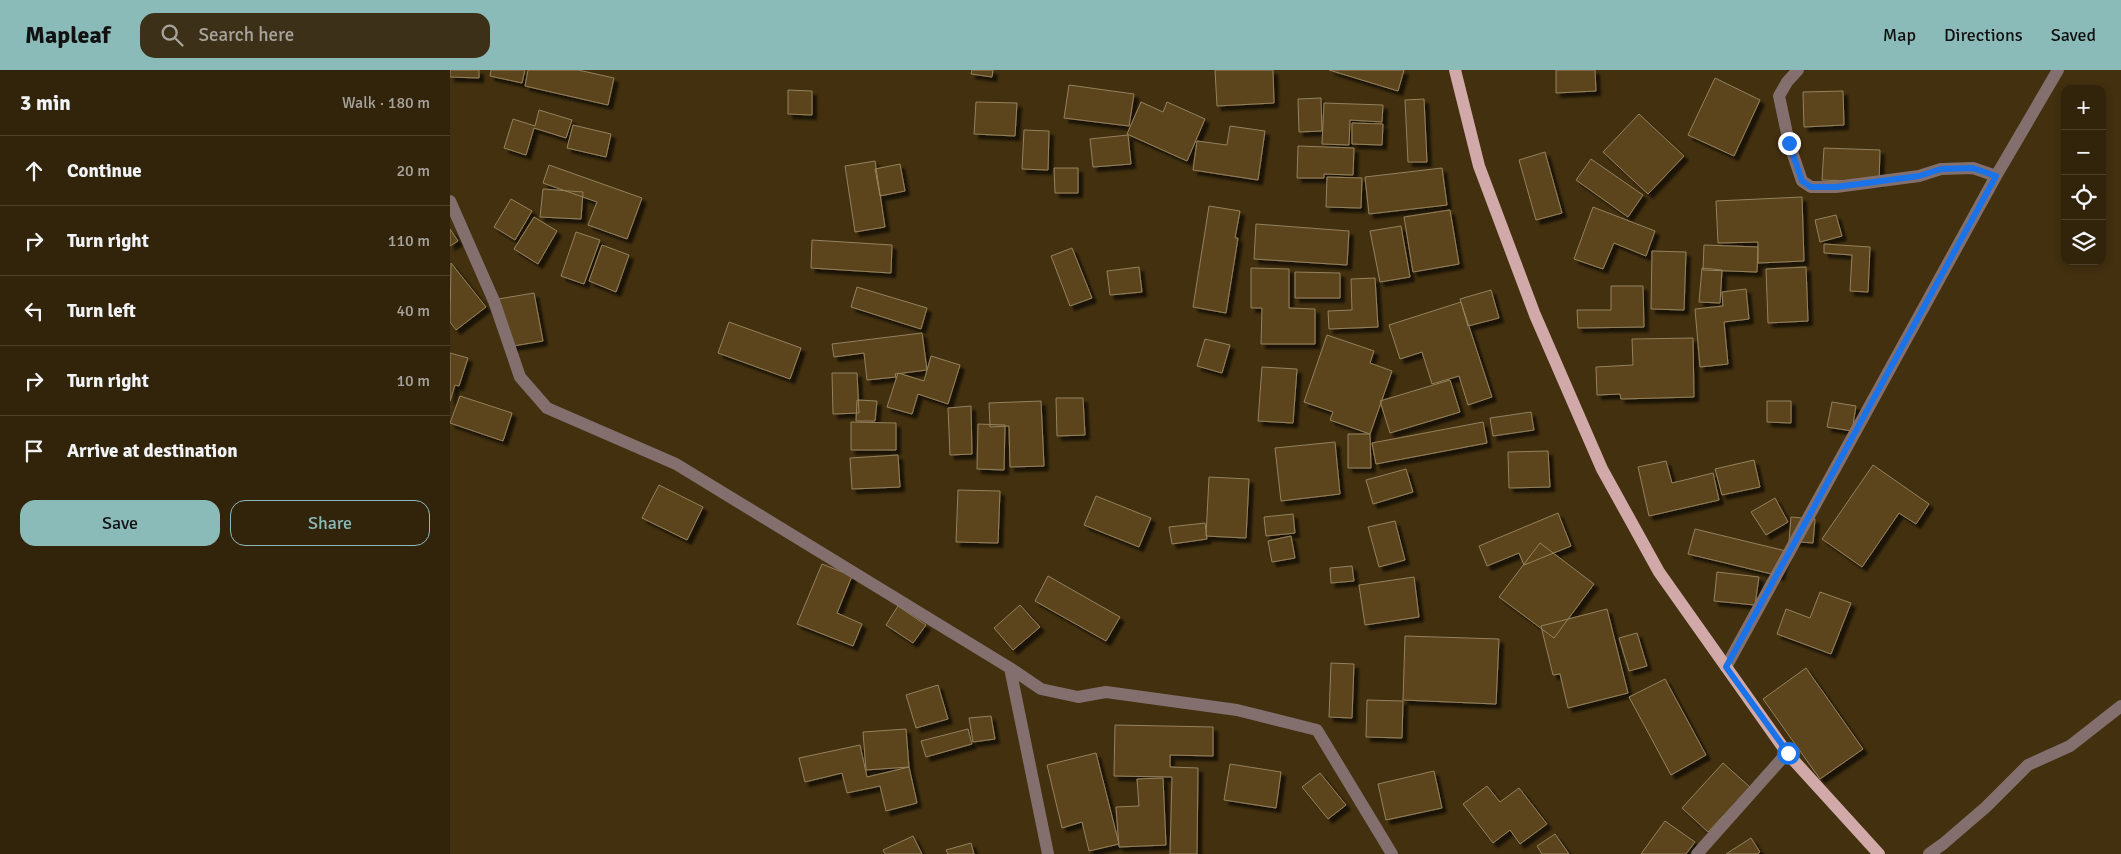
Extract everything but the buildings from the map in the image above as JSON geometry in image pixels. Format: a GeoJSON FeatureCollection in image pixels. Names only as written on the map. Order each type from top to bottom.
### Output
{"type":"FeatureCollection","features":[{"type":"Feature","properties":{"kind":"main road"},"geometry":{"type":"LineString","coordinates":[[1455,70],[1479,166],[1535,315],[1602,469],[1658,572],[1726,667],[1788,753],[1879,854]]}},
{"type":"Feature","properties":{"kind":"street"},"geometry":{"type":"LineString","coordinates":[[1798,70],[1787,82],[1779,96],[1789,143],[1799,173],[1802,181],[1811,187],[1836,187],[1910,177],[1941,169],[1973,168],[1996,176]]}},
{"type":"Feature","properties":{"kind":"street"},"geometry":{"type":"LineString","coordinates":[[1726,667],[1996,176],[2058,70]]}},
{"type":"Feature","properties":{"kind":"street"},"geometry":{"type":"LineString","coordinates":[[450,201],[494,301],[520,377],[547,408],[676,464],[1010,668],[1042,690],[1078,697],[1106,692],[1237,710],[1317,730],[1392,854]]}},
{"type":"Feature","properties":{"kind":"street"},"geometry":{"type":"LineString","coordinates":[[1010,668],[1048,854]]}},
{"type":"Feature","properties":{"kind":"street"},"geometry":{"type":"LineString","coordinates":[[1929,854],[1944,844],[1986,807],[2028,765],[2070,746],[2121,706]]}},
{"type":"Feature","properties":{"kind":"street"},"geometry":{"type":"LineString","coordinates":[[1697,854],[1788,753]]}},
{"type":"Feature","properties":{"kind":"route"},"geometry":{"type":"LineString","coordinates":[[1788,753],[1726,667],[1996,176],[1973,168],[1941,169],[1919,176],[1836,187],[1811,187],[1802,181],[1789,143]]}}]}
